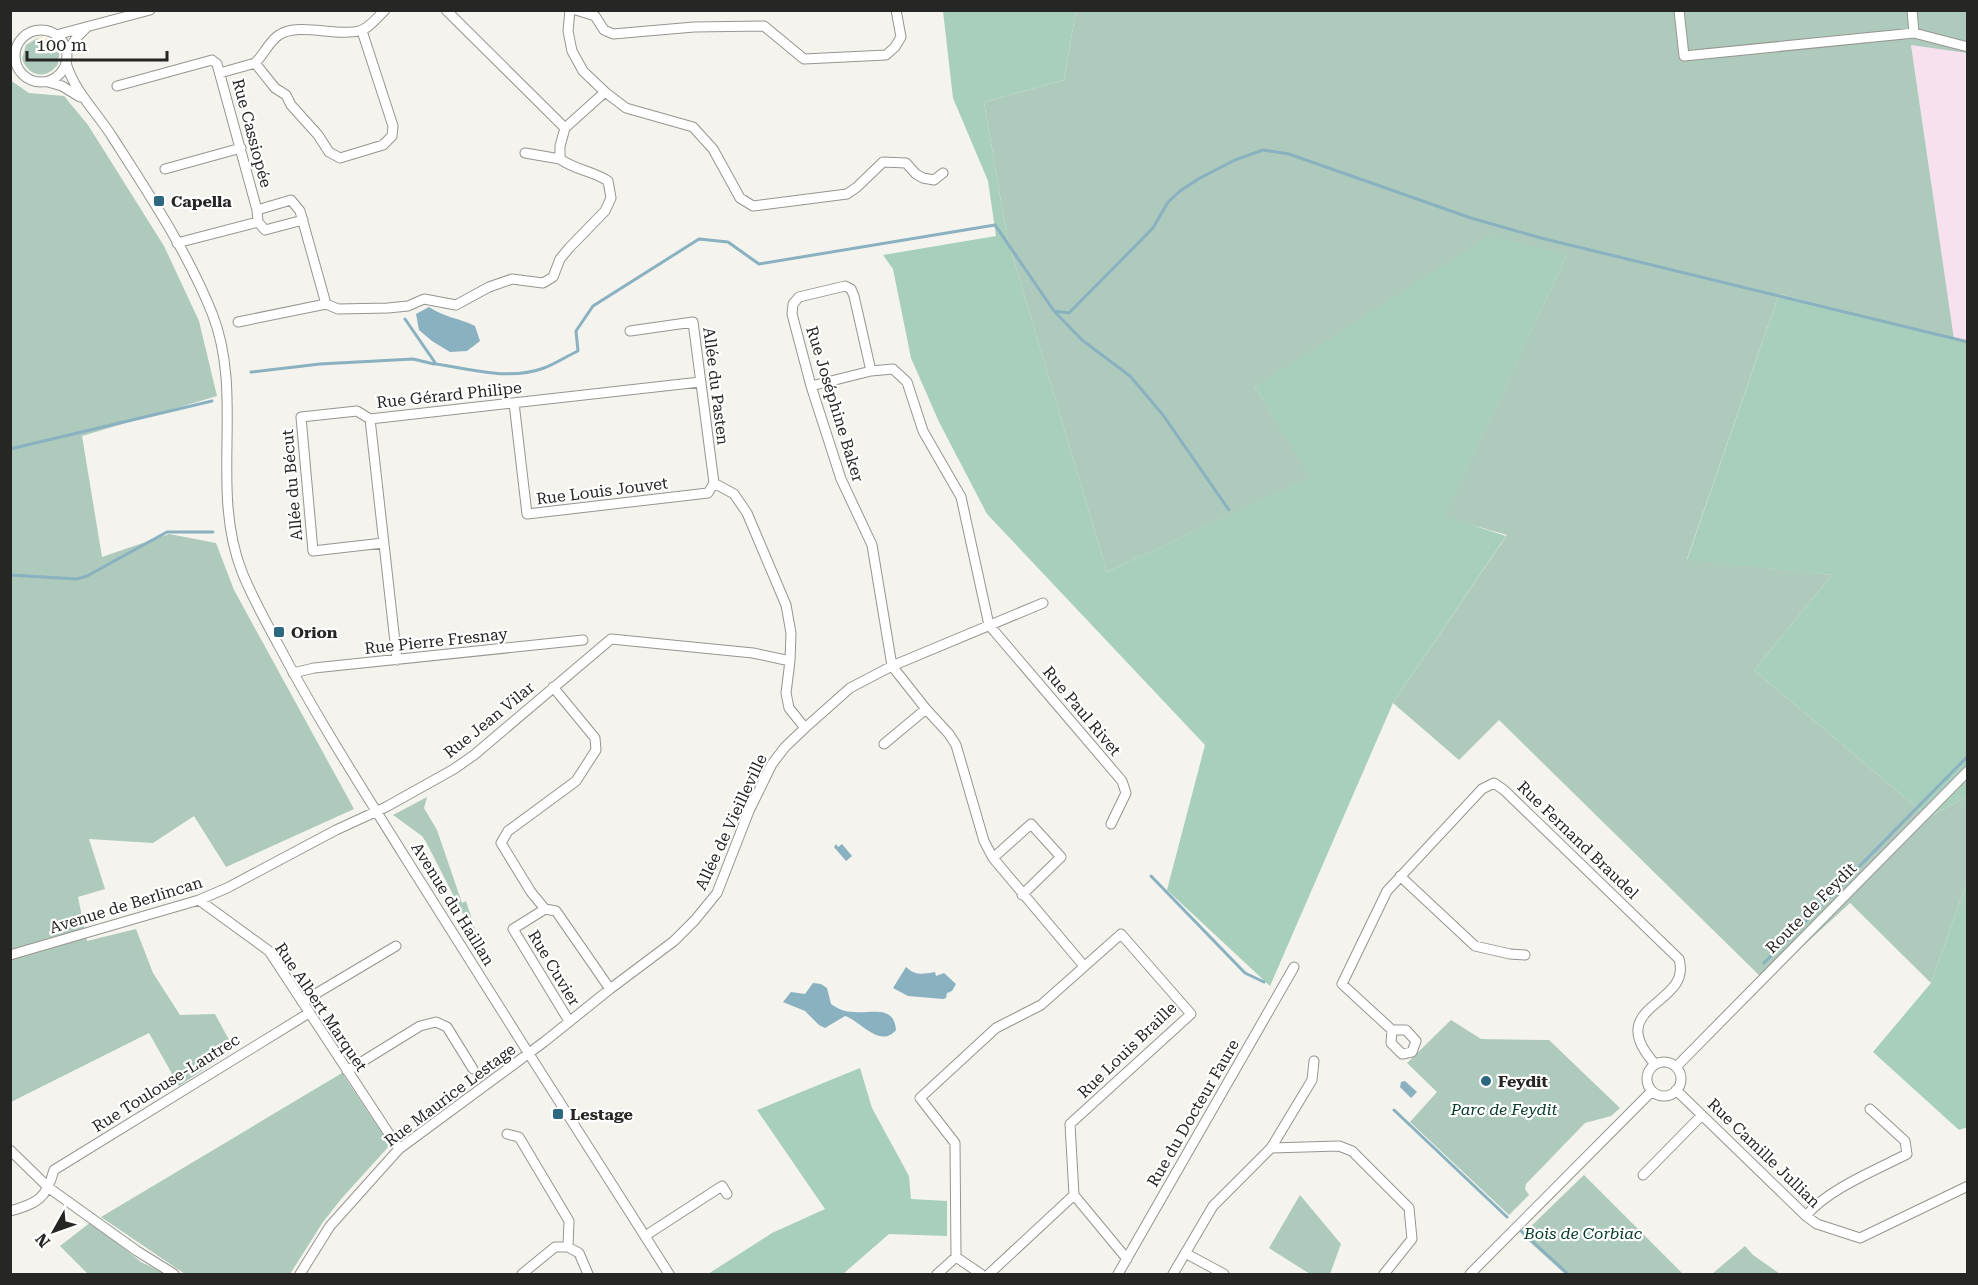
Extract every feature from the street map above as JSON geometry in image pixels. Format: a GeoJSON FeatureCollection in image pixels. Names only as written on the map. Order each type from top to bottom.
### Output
{"type":"FeatureCollection","features":[{"type":"Feature","properties":{"kind":"street"},"geometry":{"type":"LineString","coordinates":[[56,35],[150,10]]}},
{"type":"Feature","properties":{"kind":"street"},"geometry":{"type":"LineString","coordinates":[[117,86],[212,60],[219,68],[255,63],[279,35],[291,30],[347,33],[362,31],[385,10]]}},
{"type":"Feature","properties":{"kind":"street"},"geometry":{"type":"LineString","coordinates":[[446,10],[565,128]]}},
{"type":"Feature","properties":{"kind":"street"},"geometry":{"type":"LineString","coordinates":[[570,10],[568,31],[572,51],[583,71],[626,108],[693,128],[713,148],[740,198],[753,206],[847,194],[857,188],[883,162],[906,163],[923,178],[934,180],[943,173]]}},
{"type":"Feature","properties":{"kind":"street"},"geometry":{"type":"LineString","coordinates":[[576,10],[596,16],[604,30],[614,34],[694,27],[764,26],[804,59],[886,55],[901,37],[896,10]]}},
{"type":"Feature","properties":{"kind":"street"},"geometry":{"type":"LineString","coordinates":[[1679,10],[1684,56],[1914,33],[1968,47]]}},
{"type":"Feature","properties":{"kind":"street"},"geometry":{"type":"LineString","coordinates":[[1912,10],[1914,33]]}},
{"type":"Feature","properties":{"kind":"street"},"geometry":{"type":"LineString","coordinates":[[67,52],[89,26]]}},
{"type":"Feature","properties":{"kind":"street"},"geometry":{"type":"LineString","coordinates":[[10,44],[27,34],[42,30],[56,35],[63,42],[67,52],[66,63],[62,72],[48,82]]}},
{"type":"Feature","properties":{"kind":"street"},"geometry":{"type":"LineString","coordinates":[[255,63],[275,88],[286,95],[291,105],[318,135],[329,152],[339,158],[383,145],[392,136],[393,126],[362,31]]}},
{"type":"Feature","properties":{"kind":"street"},"geometry":{"type":"LineString","coordinates":[[21,39],[15,53],[14,65],[24,76],[70,90],[84,100]]}},
{"type":"Feature","properties":{"kind":"street"},"geometry":{"type":"LineString","coordinates":[[66,63],[73,82],[84,100]]}},
{"type":"Feature","properties":{"kind":"street","name":"Rue Cassiopée"},"geometry":{"type":"LineString","coordinates":[[219,68],[257,210],[258,222]]}},
{"type":"Feature","properties":{"kind":"street"},"geometry":{"type":"LineString","coordinates":[[560,159],[560,146],[565,128],[605,92]]}},
{"type":"Feature","properties":{"kind":"street","name":"Avenue du Haillan"},"geometry":{"type":"LineString","coordinates":[[84,100],[110,133],[177,243],[211,310],[224,355],[227,386],[226,480],[232,539],[247,583],[325,730],[669,1275]]}},
{"type":"Feature","properties":{"kind":"street"},"geometry":{"type":"LineString","coordinates":[[165,169],[241,147]]}},
{"type":"Feature","properties":{"kind":"street"},"geometry":{"type":"LineString","coordinates":[[238,322],[326,304],[338,309],[388,308],[408,306],[424,299],[456,305],[489,287],[512,279],[543,283],[553,277],[560,260],[605,211],[611,198],[608,181],[600,176],[568,165],[560,159],[525,153]]}},
{"type":"Feature","properties":{"kind":"street"},"geometry":{"type":"LineString","coordinates":[[257,210],[291,200],[300,211],[326,304]]}},
{"type":"Feature","properties":{"kind":"street"},"geometry":{"type":"LineString","coordinates":[[177,243],[258,222],[265,230],[303,220]]}},
{"type":"Feature","properties":{"kind":"street","name":"Rue Joséphine Baker"},"geometry":{"type":"LineString","coordinates":[[871,371],[855,296],[851,289],[845,286],[799,297],[793,304],[792,314],[811,386],[841,479],[872,544],[892,666]]}},
{"type":"Feature","properties":{"kind":"street","name":"Allée du Pasten"},"geometry":{"type":"LineString","coordinates":[[630,331],[693,322],[714,483]]}},
{"type":"Feature","properties":{"kind":"street"},"geometry":{"type":"LineString","coordinates":[[811,386],[871,371],[893,369],[907,382],[922,431],[961,497],[989,625]]}},
{"type":"Feature","properties":{"kind":"street","name":"Rue Gérard Philipe"},"geometry":{"type":"LineString","coordinates":[[397,660],[370,419],[700,382]]}},
{"type":"Feature","properties":{"kind":"street","name":"Rue Louis Jouvet"},"geometry":{"type":"LineString","coordinates":[[514,404],[527,514],[708,494],[714,483]]}},
{"type":"Feature","properties":{"kind":"street","name":"Allée du Bécut"},"geometry":{"type":"LineString","coordinates":[[370,419],[357,411],[301,417],[313,551],[384,543]]}},
{"type":"Feature","properties":{"kind":"street"},"geometry":{"type":"LineString","coordinates":[[714,483],[734,494],[750,519],[786,605],[791,633],[786,693],[789,708],[805,728]]}},
{"type":"Feature","properties":{"kind":"street","name":"Allée de Vieilleville"},"geometry":{"type":"LineString","coordinates":[[529,1054],[674,941],[717,893],[749,811],[772,764],[785,747],[850,688],[892,666],[1043,603]]}},
{"type":"Feature","properties":{"kind":"street","name":"Rue Paul Rivet"},"geometry":{"type":"LineString","coordinates":[[989,625],[1122,781],[1126,793],[1111,824]]}},
{"type":"Feature","properties":{"kind":"street","name":"Rue Jean Vilar"},"geometry":{"type":"LineString","coordinates":[[376,810],[435,780],[474,755],[610,639],[753,653],[790,661]]}},
{"type":"Feature","properties":{"kind":"street","name":"Rue Pierre Fresnay"},"geometry":{"type":"LineString","coordinates":[[293,673],[583,640]]}},
{"type":"Feature","properties":{"kind":"street"},"geometry":{"type":"LineString","coordinates":[[892,666],[949,734],[956,746],[984,841],[993,858],[1084,966]]}},
{"type":"Feature","properties":{"kind":"street"},"geometry":{"type":"LineString","coordinates":[[545,909],[501,843],[508,831],[576,782],[596,750],[596,738],[553,687]]}},
{"type":"Feature","properties":{"kind":"street"},"geometry":{"type":"LineString","coordinates":[[884,744],[926,709]]}},
{"type":"Feature","properties":{"kind":"street","name":"Route de Feydit"},"geometry":{"type":"LineString","coordinates":[[1676,1067],[1968,771]]}},
{"type":"Feature","properties":{"kind":"street","name":"Rue Fernand Braudel"},"geometry":{"type":"LineString","coordinates":[[1392,1029],[1342,984],[1387,891],[1482,789],[1494,783],[1504,790],[1679,959],[1682,970],[1678,982],[1643,1016],[1637,1027],[1637,1039],[1643,1052],[1655,1064]]}},
{"type":"Feature","properties":{"kind":"street","name":"Avenue de Berlincan"},"geometry":{"type":"LineString","coordinates":[[10,955],[199,900],[227,888],[376,810]]}},
{"type":"Feature","properties":{"kind":"street"},"geometry":{"type":"LineString","coordinates":[[993,858],[1032,824],[1061,857],[1022,895]]}},
{"type":"Feature","properties":{"kind":"street"},"geometry":{"type":"LineString","coordinates":[[1400,876],[1475,946],[1526,955]]}},
{"type":"Feature","properties":{"kind":"street","name":"Rue Albert Marquet"},"geometry":{"type":"LineString","coordinates":[[199,900],[268,951],[399,1149]]}},
{"type":"Feature","properties":{"kind":"street","name":"Rue Cuvier"},"geometry":{"type":"LineString","coordinates":[[569,1021],[513,929],[545,909],[556,911],[610,989]]}},
{"type":"Feature","properties":{"kind":"street","name":"Rue Louis Braille"},"geometry":{"type":"LineString","coordinates":[[956,1257],[955,1143],[920,1098],[996,1028],[1041,1005],[1121,934],[1191,1014],[1070,1124],[1074,1195]]}},
{"type":"Feature","properties":{"kind":"street"},"geometry":{"type":"LineString","coordinates":[[302,1002],[396,946]]}},
{"type":"Feature","properties":{"kind":"street","name":"Rue du Docteur Faure"},"geometry":{"type":"LineString","coordinates":[[1118,1275],[1294,967]]}},
{"type":"Feature","properties":{"kind":"street","name":"Rue Toulouse-Lautrec"},"geometry":{"type":"LineString","coordinates":[[10,1211],[34,1204],[49,1188],[54,1170],[309,1013]]}},
{"type":"Feature","properties":{"kind":"street"},"geometry":{"type":"LineString","coordinates":[[347,1071],[420,1026],[436,1022],[447,1027],[473,1069]]}},
{"type":"Feature","properties":{"kind":"street","name":"Rue Maurice Lestage"},"geometry":{"type":"LineString","coordinates":[[300,1275],[330,1226],[399,1149],[529,1054]]}},
{"type":"Feature","properties":{"kind":"street"},"geometry":{"type":"LineString","coordinates":[[1173,1275],[1213,1206],[1270,1148],[1312,1080],[1314,1060]]}},
{"type":"Feature","properties":{"kind":"street"},"geometry":{"type":"LineString","coordinates":[[1666,1062],[1676,1067],[1680,1079],[1676,1090],[1664,1095],[1652,1091],[1647,1074],[1655,1064],[1666,1062]]}},
{"type":"Feature","properties":{"kind":"street","name":"Rue Camille Jullian"},"geometry":{"type":"LineString","coordinates":[[1676,1090],[1817,1224],[1860,1238],[1968,1186]]}},
{"type":"Feature","properties":{"kind":"street"},"geometry":{"type":"LineString","coordinates":[[1470,1275],[1652,1091]]}},
{"type":"Feature","properties":{"kind":"street"},"geometry":{"type":"LineString","coordinates":[[1806,1216],[1811,1209],[1845,1186],[1907,1154],[1905,1141],[1870,1109]]}},
{"type":"Feature","properties":{"kind":"street"},"geometry":{"type":"LineString","coordinates":[[1643,1175],[1702,1115]]}},
{"type":"Feature","properties":{"kind":"street"},"geometry":{"type":"LineString","coordinates":[[507,1134],[519,1137],[569,1221],[568,1247]]}},
{"type":"Feature","properties":{"kind":"street"},"geometry":{"type":"LineString","coordinates":[[1270,1148],[1339,1146],[1352,1151],[1409,1208],[1412,1239],[1384,1275]]}},
{"type":"Feature","properties":{"kind":"street"},"geometry":{"type":"LineString","coordinates":[[10,1150],[49,1188],[174,1275]]}},
{"type":"Feature","properties":{"kind":"street"},"geometry":{"type":"LineString","coordinates":[[645,1236],[722,1186],[727,1194]]}},
{"type":"Feature","properties":{"kind":"street"},"geometry":{"type":"LineString","coordinates":[[989,1275],[1074,1195],[1127,1259]]}},
{"type":"Feature","properties":{"kind":"street"},"geometry":{"type":"LineString","coordinates":[[522,1275],[555,1247],[568,1247],[579,1253],[588,1275]]}},
{"type":"Feature","properties":{"kind":"street"},"geometry":{"type":"LineString","coordinates":[[1185,1253],[1224,1275]]}},
{"type":"Feature","properties":{"kind":"street"},"geometry":{"type":"LineString","coordinates":[[937,1275],[956,1257],[981,1275]]}},
{"type":"Feature","properties":{"kind":"shaded area"},"geometry":{"type":"Polygon","coordinates":[[[1911,44],[1967,53],[1967,342],[1954,339],[1911,44]]]}},
{"type":"Feature","properties":{"kind":"green space"},"geometry":{"type":"Polygon","coordinates":[[[943,11],[1076,11],[1064,80],[984,102],[1007,237],[1107,572],[1310,477],[1255,387],[1490,235],[1567,255],[1445,516],[1506,536],[1393,703],[1270,986],[1167,890],[1205,745],[987,514],[939,422],[911,358],[893,269],[883,255],[996,236],[988,181],[953,98],[943,11]]]}},
{"type":"Feature","properties":{"kind":"green space"},"geometry":{"type":"Polygon","coordinates":[[[1076,11],[1967,11],[1967,53],[1911,45],[1954,339],[1779,294],[1687,559],[1832,575],[1754,670],[1928,817],[1967,797],[1967,882],[1931,983],[1850,903],[1765,981],[1499,720],[1459,760],[1393,703],[1507,535],[1444,517],[1567,255],[1255,387],[1311,477],[1107,572],[1007,237],[984,102],[1064,80],[1076,11]]]}},
{"type":"Feature","properties":{"kind":"green space"},"geometry":{"type":"Polygon","coordinates":[[[37,38],[54,53],[60,50],[58,64],[44,74],[29,70],[22,59],[26,45],[37,38]]]}},
{"type":"Feature","properties":{"kind":"green space"},"geometry":{"type":"Polygon","coordinates":[[[10,80],[29,93],[64,96],[88,125],[164,246],[199,321],[217,396],[82,436],[102,557],[169,534],[216,543],[234,590],[354,809],[226,867],[194,816],[153,843],[89,839],[105,889],[78,897],[87,941],[136,929],[153,973],[180,1015],[215,1014],[234,1049],[179,1086],[149,1033],[11,1102],[10,80]]]}},
{"type":"Feature","properties":{"kind":"green space"},"geometry":{"type":"Polygon","coordinates":[[[1779,294],[1967,342],[1967,797],[1928,817],[1754,670],[1832,575],[1687,560],[1779,294]]]}},
{"type":"Feature","properties":{"kind":"green space"},"geometry":{"type":"Polygon","coordinates":[[[427,797],[424,808],[437,830],[462,903],[466,901],[482,951],[426,842],[422,836],[393,815],[427,797]]]}},
{"type":"Feature","properties":{"kind":"green space"},"geometry":{"type":"Polygon","coordinates":[[[1967,882],[1968,1127],[1959,1130],[1873,1052],[1931,983],[1967,882]]]}},
{"type":"Feature","properties":{"kind":"green space","name":"Parc de Feydit"},"geometry":{"type":"Polygon","coordinates":[[[1451,1020],[1481,1039],[1549,1040],[1620,1108],[1611,1116],[1585,1123],[1526,1184],[1525,1189],[1529,1195],[1509,1215],[1410,1122],[1437,1092],[1407,1063],[1451,1020]]]}},
{"type":"Feature","properties":{"kind":"green space"},"geometry":{"type":"Polygon","coordinates":[[[860,1068],[872,1108],[909,1176],[911,1199],[947,1201],[947,1236],[889,1234],[843,1274],[708,1274],[772,1233],[825,1209],[757,1110],[860,1068]]]}},
{"type":"Feature","properties":{"kind":"green space"},"geometry":{"type":"Polygon","coordinates":[[[342,1073],[390,1145],[323,1222],[290,1274],[185,1274],[101,1217],[342,1073]]]}},
{"type":"Feature","properties":{"kind":"green space","name":"Bois de Corbiac"},"geometry":{"type":"Polygon","coordinates":[[[1584,1175],[1683,1274],[1565,1274],[1522,1235],[1584,1175]]]}},
{"type":"Feature","properties":{"kind":"green space"},"geometry":{"type":"Polygon","coordinates":[[[1300,1195],[1341,1244],[1330,1274],[1310,1274],[1269,1248],[1300,1195]]]}},
{"type":"Feature","properties":{"kind":"green space"},"geometry":{"type":"Polygon","coordinates":[[[91,1222],[141,1262],[166,1274],[88,1274],[60,1246],[91,1222]]]}},
{"type":"Feature","properties":{"kind":"green space"},"geometry":{"type":"Polygon","coordinates":[[[1745,1246],[1753,1255],[1780,1274],[1712,1274],[1745,1246]]]}},
{"type":"Feature","properties":{"kind":"sand"},"geometry":{"type":"Polygon","coordinates":[[[41,36],[55,41],[60,50],[50,53],[44,49],[37,38],[41,36]]]}},
{"type":"Feature","properties":{"kind":"water"},"geometry":{"type":"Polygon","coordinates":[[[429,307],[475,326],[480,341],[467,351],[450,352],[432,341],[419,330],[416,314],[429,307]]]}},
{"type":"Feature","properties":{"kind":"water"},"geometry":{"type":"Polygon","coordinates":[[[836,844],[838,847],[842,844],[852,856],[846,861],[834,847],[836,844]]]}},
{"type":"Feature","properties":{"kind":"water"},"geometry":{"type":"Polygon","coordinates":[[[906,967],[919,974],[935,972],[936,976],[944,973],[956,984],[943,999],[908,996],[893,988],[906,967]]]}},
{"type":"Feature","properties":{"kind":"water"},"geometry":{"type":"Polygon","coordinates":[[[813,983],[827,988],[831,1004],[845,1011],[886,1013],[894,1022],[896,1030],[884,1037],[870,1032],[845,1016],[825,1028],[805,1011],[783,1002],[791,992],[805,994],[813,983]]]}},
{"type":"Feature","properties":{"kind":"water"},"geometry":{"type":"Polygon","coordinates":[[[1405,1081],[1417,1092],[1411,1098],[1400,1087],[1401,1082],[1405,1081]]]}},
{"type":"Feature","properties":{"kind":"waterway"},"geometry":{"type":"LineString","coordinates":[[405,319],[436,364],[490,373],[531,372],[578,351],[576,331],[593,306],[699,239],[728,242],[759,264],[995,225],[1054,311],[1069,313],[1153,228],[1168,202],[1180,191],[1235,160],[1263,150],[1289,154],[1471,218],[1541,238],[1968,342]]}},
{"type":"Feature","properties":{"kind":"waterway"},"geometry":{"type":"LineString","coordinates":[[1055,312],[1082,340],[1130,376],[1163,415],[1229,510]]}},
{"type":"Feature","properties":{"kind":"waterway"},"geometry":{"type":"LineString","coordinates":[[251,372],[320,364],[413,359],[434,364]]}},
{"type":"Feature","properties":{"kind":"waterway"},"geometry":{"type":"LineString","coordinates":[[10,449],[212,401]]}},
{"type":"Feature","properties":{"kind":"waterway"},"geometry":{"type":"LineString","coordinates":[[10,575],[77,579],[87,576],[167,532],[213,532]]}},
{"type":"Feature","properties":{"kind":"waterway"},"geometry":{"type":"LineString","coordinates":[[1764,963],[1968,756]]}},
{"type":"Feature","properties":{"kind":"waterway"},"geometry":{"type":"LineString","coordinates":[[1151,876],[1245,973],[1264,982]]}},
{"type":"Feature","properties":{"kind":"waterway"},"geometry":{"type":"LineString","coordinates":[[1394,1110],[1507,1217]]}},
{"type":"Feature","properties":{"kind":"waterway"},"geometry":{"type":"LineString","coordinates":[[1521,1231],[1568,1274]]}},
{"type":"Feature","properties":{"kind":"place","name":"Capella"},"geometry":{"type":"Point","coordinates":[159,201]}},
{"type":"Feature","properties":{"kind":"place","name":"Orion"},"geometry":{"type":"Point","coordinates":[279,632]}},
{"type":"Feature","properties":{"kind":"place","name":"Feydit"},"geometry":{"type":"Point","coordinates":[1486,1081]}},
{"type":"Feature","properties":{"kind":"place","name":"Lestage"},"geometry":{"type":"Point","coordinates":[558,1114]}}]}
